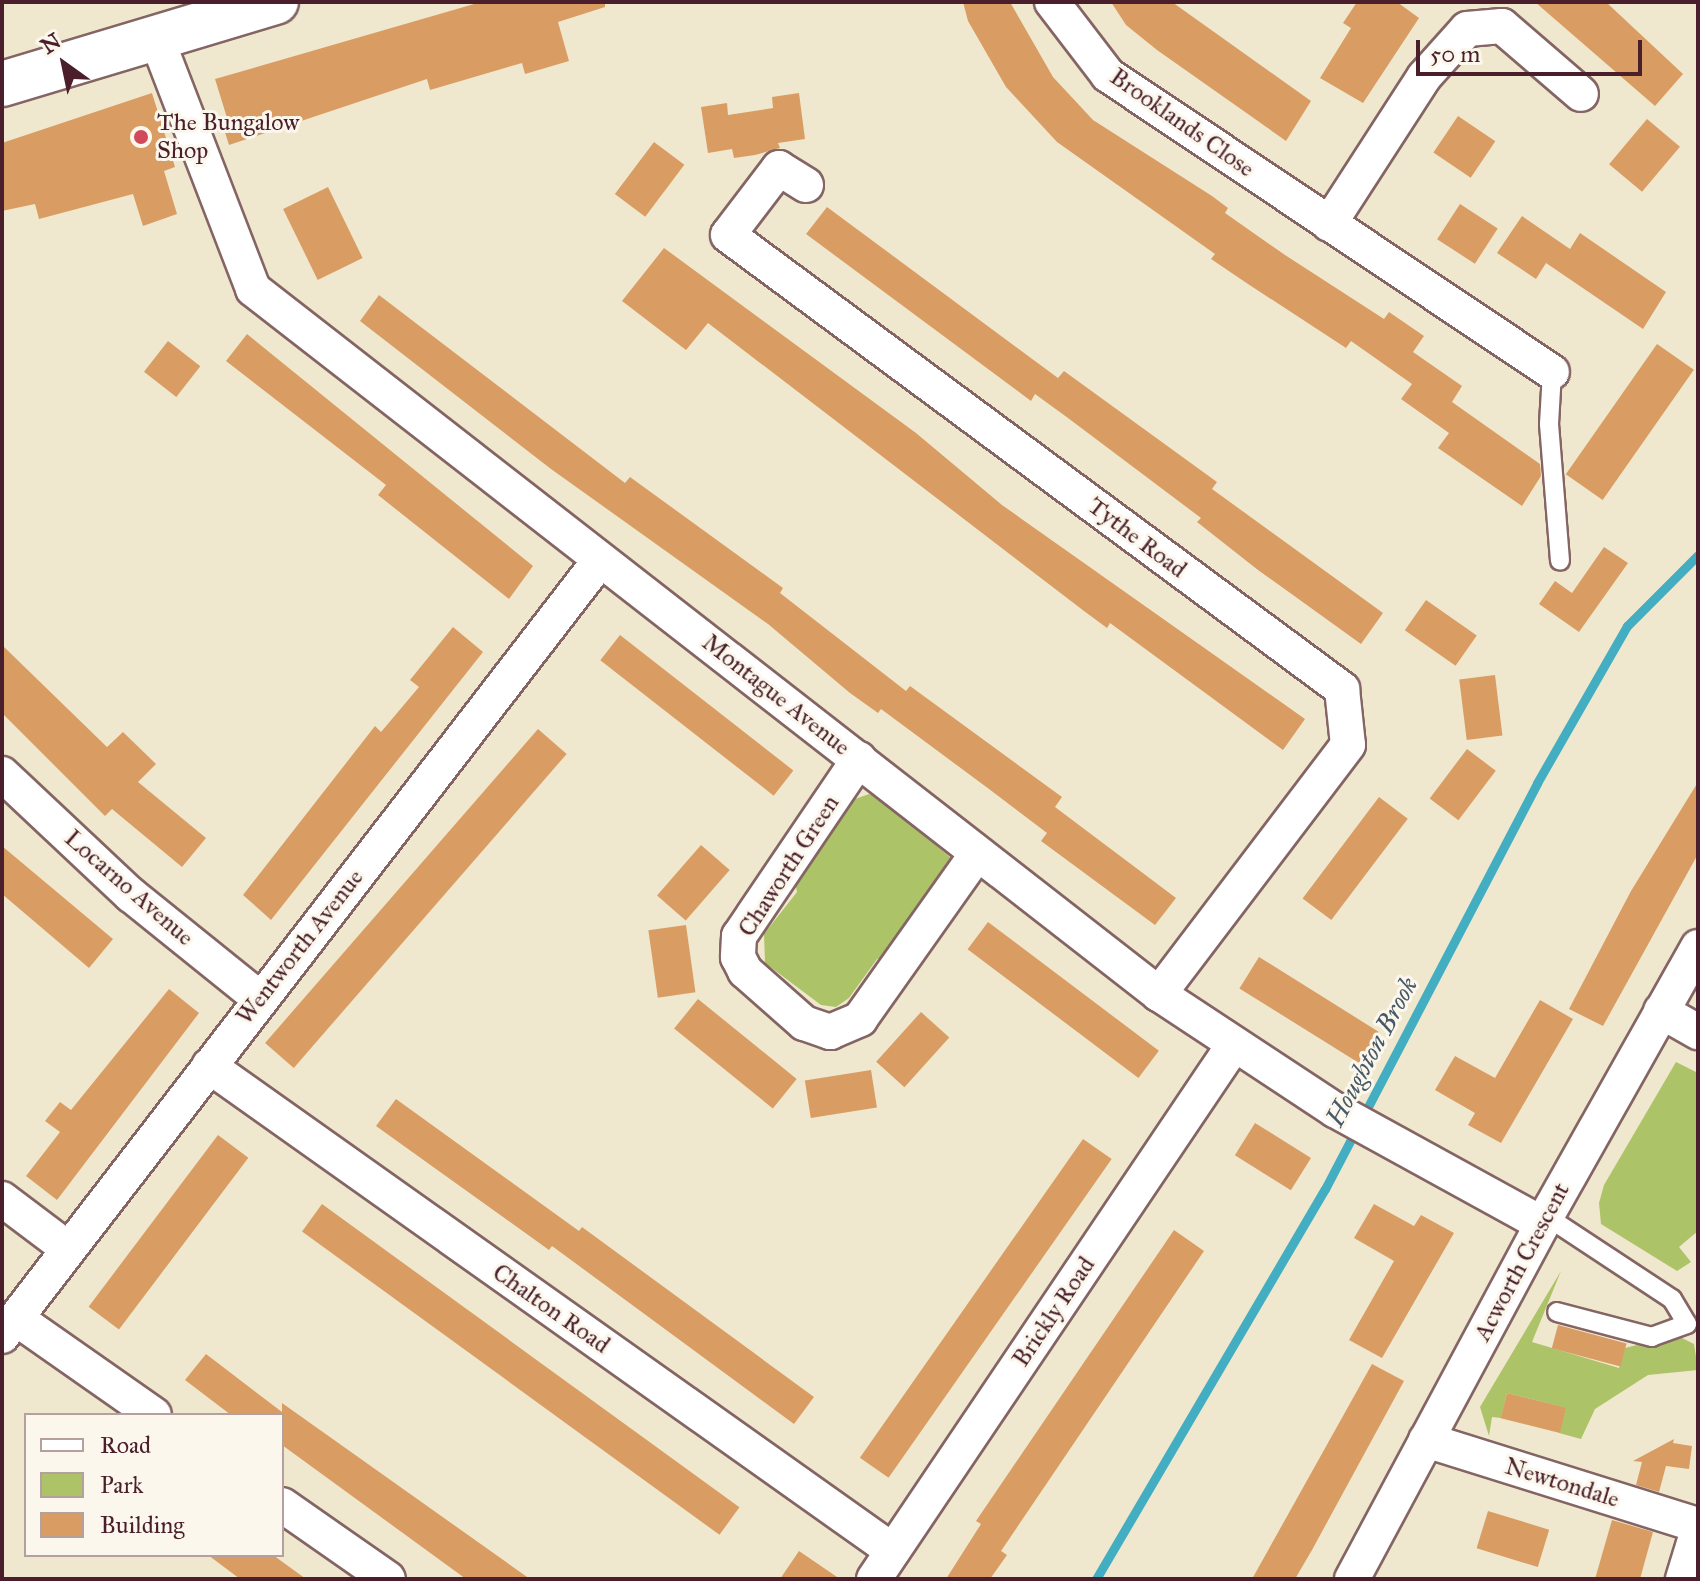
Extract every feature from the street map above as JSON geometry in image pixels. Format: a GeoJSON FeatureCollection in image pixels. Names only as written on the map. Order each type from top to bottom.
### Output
{"type":"FeatureCollection","features":[{"type":"Feature","properties":{"kind":"main road"},"geometry":{"type":"LineString","coordinates":[[2,84],[276,2]]}},
{"type":"Feature","properties":{"kind":"street","name":"Brooklands Close"},"geometry":{"type":"LineString","coordinates":[[1052,2],[1108,75],[1552,372]]}},
{"type":"Feature","properties":{"kind":"street"},"geometry":{"type":"LineString","coordinates":[[1329,224],[1424,77],[1467,29],[1502,26],[1581,94]]}},
{"type":"Feature","properties":{"kind":"street","name":"Montague Avenue"},"geometry":{"type":"LineString","coordinates":[[156,37],[253,289],[1159,994],[1233,1046],[1335,1110],[1544,1220]]}},
{"type":"Feature","properties":{"kind":"street","name":"Tythe Road"},"geometry":{"type":"LineString","coordinates":[[806,185],[779,168],[728,235],[1342,689],[1348,745],[1159,994]]}},
{"type":"Feature","properties":{"kind":"street","name":"Wentworth Avenue"},"geometry":{"type":"LineString","coordinates":[[9,1327],[259,998],[600,560]]}},
{"type":"Feature","properties":{"kind":"street","name":"Chaworth Green"},"geometry":{"type":"LineString","coordinates":[[859,759],[739,936],[738,957],[745,971],[804,1023],[830,1032],[860,1019],[977,854]]}},
{"type":"Feature","properties":{"kind":"street","name":"Locarno Avenue"},"geometry":{"type":"LineString","coordinates":[[2,774],[131,895],[259,998]]}},
{"type":"Feature","properties":{"kind":"street","name":"Acworth Crescent"},"geometry":{"type":"LineString","coordinates":[[1352,1579],[1544,1220],[1698,947]]}},
{"type":"Feature","properties":{"kind":"street"},"geometry":{"type":"LineString","coordinates":[[1661,1011],[1698,1032]]}},
{"type":"Feature","properties":{"kind":"street","name":"Brickly Road"},"geometry":{"type":"LineString","coordinates":[[874,1579],[1233,1046]]}},
{"type":"Feature","properties":{"kind":"street","name":"Chalton Road"},"geometry":{"type":"LineString","coordinates":[[209,1066],[893,1551]]}},
{"type":"Feature","properties":{"kind":"street"},"geometry":{"type":"LineString","coordinates":[[2,1199],[67,1248]]}},
{"type":"Feature","properties":{"kind":"street"},"geometry":{"type":"LineString","coordinates":[[9,1327],[151,1413]]}},
{"type":"Feature","properties":{"kind":"street","name":"Newtondale"},"geometry":{"type":"LineString","coordinates":[[1426,1440],[1698,1527],[1683,1579]]}},
{"type":"Feature","properties":{"kind":"street"},"geometry":{"type":"LineString","coordinates":[[284,1506],[388,1579]]}},
{"type":"Feature","properties":{"kind":"lane"},"geometry":{"type":"LineString","coordinates":[[1552,372],[1549,424],[1560,561]]}},
{"type":"Feature","properties":{"kind":"lane"},"geometry":{"type":"LineString","coordinates":[[1544,1220],[1672,1299],[1687,1324],[1652,1337],[1557,1312]]}},
{"type":"Feature","properties":{"kind":"green space"},"geometry":{"type":"Polygon","coordinates":[[[869,794],[882,799],[958,864],[894,956],[877,959],[849,998],[836,1007],[821,1005],[765,963],[764,934],[797,892],[794,879],[855,799],[869,794]]]}},
{"type":"Feature","properties":{"kind":"green space"},"geometry":{"type":"Polygon","coordinates":[[[1676,1062],[1698,1073],[1698,1231],[1679,1247],[1691,1262],[1677,1271],[1601,1224],[1599,1203],[1604,1185],[1676,1062]]]}},
{"type":"Feature","properties":{"kind":"green space"},"geometry":{"type":"Polygon","coordinates":[[[1561,1271],[1532,1342],[1619,1368],[1625,1348],[1676,1335],[1694,1344],[1698,1370],[1648,1375],[1595,1409],[1581,1439],[1559,1433],[1566,1408],[1507,1393],[1501,1418],[1492,1417],[1489,1436],[1480,1407],[1561,1271]]]}},
{"type":"Feature","properties":{"kind":"building"},"geometry":{"type":"Polygon","coordinates":[[[481,2],[605,2],[605,7],[558,22],[569,61],[525,74],[522,63],[430,90],[427,79],[229,145],[222,123],[228,121],[215,79],[481,2]]]}},
{"type":"Feature","properties":{"kind":"building"},"geometry":{"type":"Polygon","coordinates":[[[963,2],[1010,2],[1053,77],[1093,120],[1212,196],[1228,208],[1225,213],[1285,255],[1384,319],[1389,312],[1424,336],[1413,352],[1462,386],[1452,402],[1540,464],[1541,476],[1522,506],[1438,448],[1449,433],[1401,399],[1412,384],[1351,341],[1346,348],[1211,259],[1215,254],[1057,142],[1006,87],[968,21],[963,2]]]}},
{"type":"Feature","properties":{"kind":"building"},"geometry":{"type":"Polygon","coordinates":[[[1111,2],[1172,2],[1311,101],[1286,141],[1157,50],[1126,25],[1111,2]]]}},
{"type":"Feature","properties":{"kind":"building"},"geometry":{"type":"Polygon","coordinates":[[[1357,2],[1397,2],[1419,18],[1363,103],[1320,78],[1351,28],[1343,23],[1357,2]]]}},
{"type":"Feature","properties":{"kind":"building"},"geometry":{"type":"Polygon","coordinates":[[[1535,2],[1606,2],[1683,74],[1655,106],[1535,2]]]}},
{"type":"Feature","properties":{"kind":"building"},"geometry":{"type":"Polygon","coordinates":[[[152,93],[175,167],[164,171],[177,214],[143,226],[133,194],[39,219],[35,204],[2,211],[2,143],[152,93]]]}},
{"type":"Feature","properties":{"kind":"building"},"geometry":{"type":"Polygon","coordinates":[[[799,93],[805,139],[778,143],[780,148],[755,155],[734,158],[732,149],[708,153],[701,107],[727,103],[728,115],[773,108],[772,97],[799,93]]]}},
{"type":"Feature","properties":{"kind":"building"},"geometry":{"type":"Polygon","coordinates":[[[1458,116],[1495,141],[1471,178],[1433,152],[1458,116]]]}},
{"type":"Feature","properties":{"kind":"building"},"geometry":{"type":"Polygon","coordinates":[[[1647,119],[1680,147],[1642,192],[1609,164],[1647,119]]]}},
{"type":"Feature","properties":{"kind":"building"},"geometry":{"type":"Polygon","coordinates":[[[654,142],[684,165],[645,217],[615,194],[654,142]]]}},
{"type":"Feature","properties":{"kind":"building"},"geometry":{"type":"Polygon","coordinates":[[[328,187],[363,258],[318,280],[283,209],[328,187]]]}},
{"type":"Feature","properties":{"kind":"building"},"geometry":{"type":"Polygon","coordinates":[[[1460,204],[1498,229],[1475,264],[1437,239],[1460,204]]]}},
{"type":"Feature","properties":{"kind":"building"},"geometry":{"type":"Polygon","coordinates":[[[827,207],[1058,378],[1064,371],[1217,482],[1212,489],[1383,613],[1361,644],[1258,570],[1197,522],[1201,518],[1068,418],[1035,394],[1031,401],[806,234],[827,207]]]}},
{"type":"Feature","properties":{"kind":"building"},"geometry":{"type":"Polygon","coordinates":[[[1522,216],[1570,249],[1580,233],[1666,292],[1643,329],[1546,263],[1536,279],[1497,253],[1522,216]]]}},
{"type":"Feature","properties":{"kind":"building"},"geometry":{"type":"Polygon","coordinates":[[[664,248],[916,433],[1002,505],[1305,719],[1283,750],[1110,623],[1107,628],[1084,611],[708,323],[686,350],[622,301],[664,248]]]}},
{"type":"Feature","properties":{"kind":"building"},"geometry":{"type":"Polygon","coordinates":[[[379,295],[625,483],[630,477],[783,588],[780,593],[906,691],[910,686],[1062,797],[1055,807],[1176,898],[1155,925],[1041,841],[1047,833],[881,709],[878,713],[850,693],[768,624],[551,469],[360,321],[379,295]]]}},
{"type":"Feature","properties":{"kind":"building"},"geometry":{"type":"Polygon","coordinates":[[[247,334],[533,566],[509,599],[378,495],[386,485],[226,361],[247,334]]]}},
{"type":"Feature","properties":{"kind":"building"},"geometry":{"type":"Polygon","coordinates":[[[168,341],[200,366],[176,397],[144,372],[168,341]]]}},
{"type":"Feature","properties":{"kind":"building"},"geometry":{"type":"Polygon","coordinates":[[[1657,344],[1694,370],[1603,500],[1566,474],[1657,344]]]}},
{"type":"Feature","properties":{"kind":"building"},"geometry":{"type":"Polygon","coordinates":[[[1604,547],[1628,563],[1579,632],[1539,604],[1555,581],[1572,593],[1604,547]]]}},
{"type":"Feature","properties":{"kind":"building"},"geometry":{"type":"Polygon","coordinates":[[[1426,600],[1477,636],[1456,666],[1405,630],[1426,600]]]}},
{"type":"Feature","properties":{"kind":"building"},"geometry":{"type":"Polygon","coordinates":[[[453,627],[483,652],[271,920],[243,895],[375,726],[381,732],[419,687],[410,680],[453,627]]]}},
{"type":"Feature","properties":{"kind":"building"},"geometry":{"type":"Polygon","coordinates":[[[620,635],[793,770],[774,796],[600,660],[620,635]]]}},
{"type":"Feature","properties":{"kind":"building"},"geometry":{"type":"Polygon","coordinates":[[[2,645],[107,747],[123,732],[156,764],[138,782],[206,838],[182,867],[112,809],[105,816],[2,713],[2,645]]]}},
{"type":"Feature","properties":{"kind":"building"},"geometry":{"type":"Polygon","coordinates":[[[1495,675],[1502,736],[1467,740],[1459,679],[1495,675]]]}},
{"type":"Feature","properties":{"kind":"building"},"geometry":{"type":"Polygon","coordinates":[[[538,729],[567,754],[294,1068],[265,1043],[538,729]]]}},
{"type":"Feature","properties":{"kind":"building"},"geometry":{"type":"Polygon","coordinates":[[[1467,749],[1496,771],[1458,820],[1430,799],[1467,749]]]}},
{"type":"Feature","properties":{"kind":"building"},"geometry":{"type":"Polygon","coordinates":[[[1698,782],[1698,854],[1603,1026],[1569,1009],[1631,891],[1698,782]]]}},
{"type":"Feature","properties":{"kind":"building"},"geometry":{"type":"Polygon","coordinates":[[[1379,797],[1408,819],[1331,920],[1303,898],[1379,797]]]}},
{"type":"Feature","properties":{"kind":"building"},"geometry":{"type":"Polygon","coordinates":[[[701,845],[730,870],[686,920],[657,896],[701,845]]]}},
{"type":"Feature","properties":{"kind":"building"},"geometry":{"type":"Polygon","coordinates":[[[2,846],[113,939],[89,968],[2,894],[2,846]]]}},
{"type":"Feature","properties":{"kind":"building"},"geometry":{"type":"Polygon","coordinates":[[[988,922],[1159,1051],[1138,1078],[968,949],[988,922]]]}},
{"type":"Feature","properties":{"kind":"building"},"geometry":{"type":"Polygon","coordinates":[[[686,925],[695,992],[658,998],[648,930],[686,925]]]}},
{"type":"Feature","properties":{"kind":"building"},"geometry":{"type":"Polygon","coordinates":[[[1259,957],[1379,1032],[1359,1063],[1239,988],[1259,957]]]}},
{"type":"Feature","properties":{"kind":"building"},"geometry":{"type":"Polygon","coordinates":[[[169,989],[199,1013],[57,1200],[26,1176],[60,1132],[45,1121],[60,1102],[71,1110],[169,989]]]}},
{"type":"Feature","properties":{"kind":"building"},"geometry":{"type":"Polygon","coordinates":[[[698,999],[797,1079],[773,1108],[674,1029],[698,999]]]}},
{"type":"Feature","properties":{"kind":"building"},"geometry":{"type":"Polygon","coordinates":[[[1540,1000],[1573,1019],[1501,1143],[1468,1125],[1475,1113],[1435,1090],[1455,1056],[1495,1078],[1540,1000]]]}},
{"type":"Feature","properties":{"kind":"building"},"geometry":{"type":"Polygon","coordinates":[[[921,1012],[949,1037],[904,1087],[876,1062],[921,1012]]]}},
{"type":"Feature","properties":{"kind":"building"},"geometry":{"type":"Polygon","coordinates":[[[871,1070],[877,1108],[811,1118],[805,1080],[871,1070]]]}},
{"type":"Feature","properties":{"kind":"building"},"geometry":{"type":"Polygon","coordinates":[[[396,1099],[579,1231],[582,1227],[814,1397],[794,1424],[552,1246],[549,1250],[376,1126],[396,1099]]]}},
{"type":"Feature","properties":{"kind":"building"},"geometry":{"type":"Polygon","coordinates":[[[1255,1123],[1311,1158],[1291,1190],[1235,1155],[1255,1123]]]}},
{"type":"Feature","properties":{"kind":"building"},"geometry":{"type":"Polygon","coordinates":[[[218,1135],[248,1158],[119,1330],[89,1307],[218,1135]]]}},
{"type":"Feature","properties":{"kind":"building"},"geometry":{"type":"Polygon","coordinates":[[[1083,1139],[1112,1159],[889,1478],[860,1458],[1083,1139]]]}},
{"type":"Feature","properties":{"kind":"building"},"geometry":{"type":"Polygon","coordinates":[[[322,1204],[739,1507],[719,1535],[302,1232],[322,1204]]]}},
{"type":"Feature","properties":{"kind":"building"},"geometry":{"type":"Polygon","coordinates":[[[1374,1204],[1414,1226],[1421,1215],[1454,1233],[1382,1358],[1349,1340],[1394,1261],[1354,1238],[1374,1204]]]}},
{"type":"Feature","properties":{"kind":"building"},"geometry":{"type":"Polygon","coordinates":[[[1174,1230],[1204,1251],[1001,1551],[1007,1555],[990,1579],[946,1579],[981,1524],[976,1521],[1174,1230]]]}},
{"type":"Feature","properties":{"kind":"building"},"geometry":{"type":"Polygon","coordinates":[[[1558,1325],[1627,1343],[1620,1367],[1552,1348],[1558,1325]]]}},
{"type":"Feature","properties":{"kind":"building"},"geometry":{"type":"Polygon","coordinates":[[[206,1354],[282,1412],[282,1403],[530,1579],[466,1579],[284,1446],[284,1413],[228,1413],[185,1380],[206,1354]]]}},
{"type":"Feature","properties":{"kind":"building"},"geometry":{"type":"Polygon","coordinates":[[[1372,1364],[1404,1381],[1312,1550],[1295,1579],[1252,1579],[1372,1364]]]}},
{"type":"Feature","properties":{"kind":"building"},"geometry":{"type":"Polygon","coordinates":[[[1507,1393],[1566,1408],[1560,1433],[1501,1418],[1507,1393]]]}},
{"type":"Feature","properties":{"kind":"building"},"geometry":{"type":"Polygon","coordinates":[[[1674,1439],[1673,1443],[1692,1446],[1689,1469],[1666,1466],[1659,1492],[1636,1485],[1642,1462],[1633,1461],[1674,1439]]]}},
{"type":"Feature","properties":{"kind":"building"},"geometry":{"type":"Polygon","coordinates":[[[1488,1511],[1549,1530],[1538,1567],[1477,1548],[1488,1511]]]}},
{"type":"Feature","properties":{"kind":"building"},"geometry":{"type":"Polygon","coordinates":[[[1612,1520],[1653,1532],[1640,1579],[1595,1579],[1612,1520]]]}},
{"type":"Feature","properties":{"kind":"building"},"geometry":{"type":"Polygon","coordinates":[[[799,1551],[840,1579],[780,1579],[799,1551]]]}},
{"type":"Feature","properties":{"kind":"building"},"geometry":{"type":"Polygon","coordinates":[[[211,1557],[276,1557],[306,1579],[240,1579],[211,1557]]]}},
{"type":"Feature","properties":{"kind":"waterway","name":"Houghton Brook"},"geometry":{"type":"LineString","coordinates":[[1096,1579],[1325,1189],[1537,783],[1627,626],[1698,555]]}},
{"type":"Feature","properties":{"kind":"place","name":"The Bungalow Shop"},"geometry":{"type":"Point","coordinates":[141,137]}}]}
